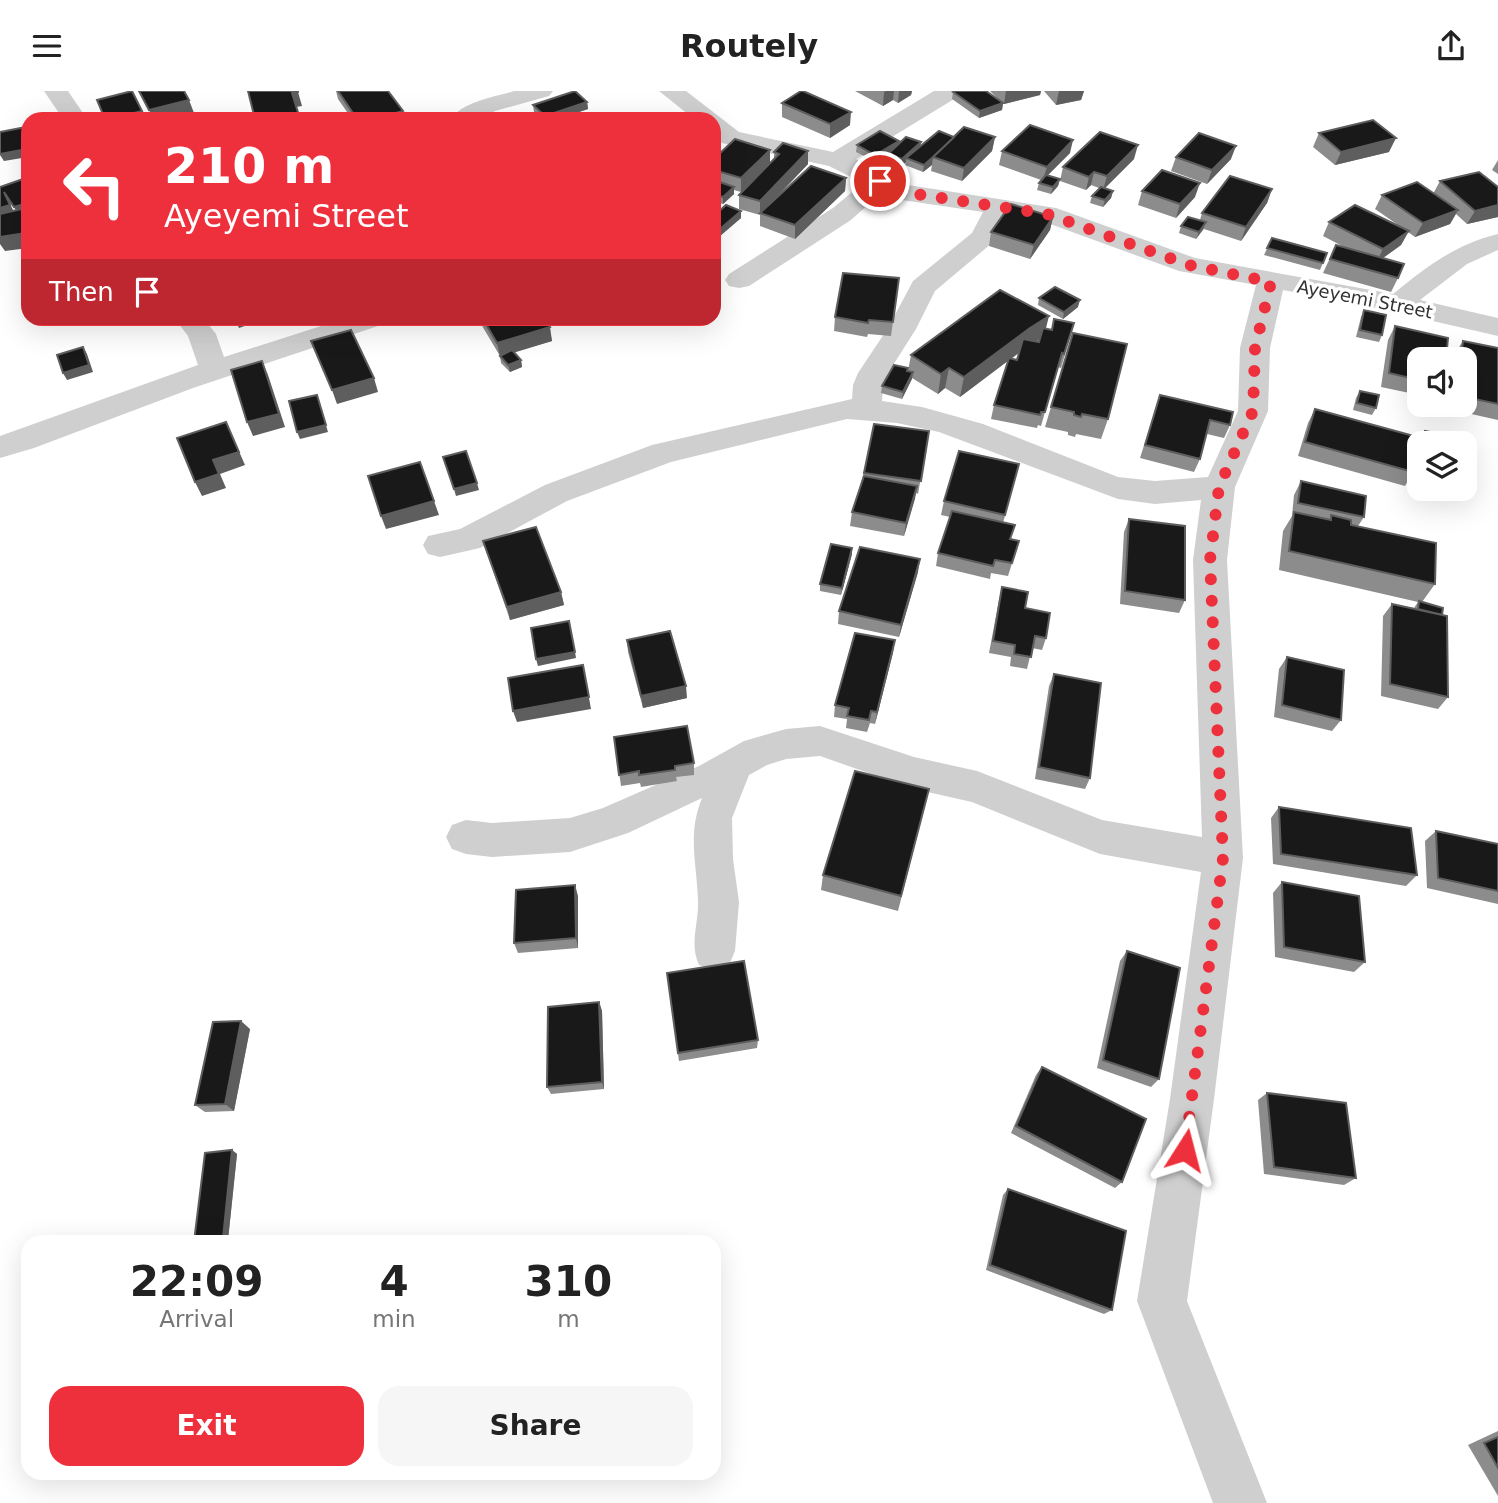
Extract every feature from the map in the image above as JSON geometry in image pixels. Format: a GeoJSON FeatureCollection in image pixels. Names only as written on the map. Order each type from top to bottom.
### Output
{"type":"FeatureCollection","features":[{"type":"Feature","properties":{"kind":"street"},"geometry":{"type":"LineString","coordinates":[[56,91],[70,112]]}},
{"type":"Feature","properties":{"kind":"street"},"geometry":{"type":"LineString","coordinates":[[476,112],[487,106],[541,91]]}},
{"type":"Feature","properties":{"kind":"street","name":"Ayeyemi Street"},"geometry":{"type":"LineString","coordinates":[[671,91],[695,112]]}},
{"type":"Feature","properties":{"kind":"street"},"geometry":{"type":"LineString","coordinates":[[837,160],[951,91]]}},
{"type":"Feature","properties":{"kind":"street","name":"Ayeyemi Street"},"geometry":{"type":"LineString","coordinates":[[721,133],[837,160],[902,192],[1047,214],[1189,265],[1399,304],[1498,327]]}},
{"type":"Feature","properties":{"kind":"street"},"geometry":{"type":"LineString","coordinates":[[739,281],[842,213],[880,181]]}},
{"type":"Feature","properties":{"kind":"street"},"geometry":{"type":"LineString","coordinates":[[867,408],[868,385],[873,373],[902,329],[922,287],[983,237],[999,207]]}},
{"type":"Feature","properties":{"kind":"street"},"geometry":{"type":"LineString","coordinates":[[1399,304],[1444,265],[1480,246],[1498,242]]}},
{"type":"Feature","properties":{"kind":"street"},"geometry":{"type":"LineString","coordinates":[[1240,1503],[1161,1301],[1192,1099],[1223,858],[1210,560],[1219,487],[1253,411],[1255,348],[1271,282]]}},
{"type":"Feature","properties":{"kind":"street"},"geometry":{"type":"LineString","coordinates":[[195,326],[202,334],[215,372]]}},
{"type":"Feature","properties":{"kind":"street"},"geometry":{"type":"LineString","coordinates":[[0,447],[23,441],[182,381],[352,326]]}},
{"type":"Feature","properties":{"kind":"street"},"geometry":{"type":"LineString","coordinates":[[440,545],[468,539],[556,493],[663,453],[847,409],[878,408],[928,419],[1016,448],[1119,489],[1169,492],[1219,487]]}},
{"type":"Feature","properties":{"kind":"street"},"geometry":{"type":"LineString","coordinates":[[466,837],[492,840],[570,835],[614,821],[757,752],[786,744],[820,741],[914,773],[977,787],[1100,837],[1223,858]]}},
{"type":"Feature","properties":{"kind":"street"},"geometry":{"type":"LineString","coordinates":[[714,951],[719,902],[713,859],[713,818],[734,765]]}},
{"type":"Feature","properties":{"kind":"building"},"geometry":{"type":"Polygon","coordinates":[[[132,91],[142,111],[102,112],[97,100],[132,91]]]}},
{"type":"Feature","properties":{"kind":"building"},"geometry":{"type":"Polygon","coordinates":[[[139,91],[184,91],[189,100],[149,110],[139,91]]]}},
{"type":"Feature","properties":{"kind":"building"},"geometry":{"type":"Polygon","coordinates":[[[248,91],[298,91],[292,93],[298,112],[253,112],[248,91]]]}},
{"type":"Feature","properties":{"kind":"building"},"geometry":{"type":"Polygon","coordinates":[[[338,91],[388,91],[403,111],[399,112],[352,112],[338,91]]]}},
{"type":"Feature","properties":{"kind":"building"},"geometry":{"type":"Polygon","coordinates":[[[575,91],[587,102],[557,112],[541,112],[533,105],[575,91]]]}},
{"type":"Feature","properties":{"kind":"building"},"geometry":{"type":"Polygon","coordinates":[[[801,91],[851,112],[830,124],[782,103],[801,91]]]}},
{"type":"Feature","properties":{"kind":"building"},"geometry":{"type":"Polygon","coordinates":[[[986,91],[1003,103],[980,111],[953,92],[986,91]]]}},
{"type":"Feature","properties":{"kind":"building"},"geometry":{"type":"Polygon","coordinates":[[[1373,120],[1396,138],[1341,152],[1319,133],[1373,120]]]}},
{"type":"Feature","properties":{"kind":"building"},"geometry":{"type":"Polygon","coordinates":[[[1030,125],[1073,140],[1047,167],[1002,151],[1030,125]]]}},
{"type":"Feature","properties":{"kind":"building"},"geometry":{"type":"Polygon","coordinates":[[[964,127],[995,137],[964,168],[933,157],[964,127]]]}},
{"type":"Feature","properties":{"kind":"building"},"geometry":{"type":"Polygon","coordinates":[[[21,128],[21,150],[0,154],[0,132],[21,128]]]}},
{"type":"Feature","properties":{"kind":"building"},"geometry":{"type":"Polygon","coordinates":[[[880,131],[899,141],[875,155],[857,145],[880,131]]]}},
{"type":"Feature","properties":{"kind":"building"},"geometry":{"type":"Polygon","coordinates":[[[939,131],[954,137],[924,165],[906,158],[939,131]]]}},
{"type":"Feature","properties":{"kind":"building"},"geometry":{"type":"Polygon","coordinates":[[[1100,132],[1138,145],[1107,176],[1094,172],[1089,177],[1063,167],[1100,132]]]}},
{"type":"Feature","properties":{"kind":"building"},"geometry":{"type":"Polygon","coordinates":[[[1199,133],[1236,146],[1212,170],[1176,157],[1199,133]]]}},
{"type":"Feature","properties":{"kind":"building"},"geometry":{"type":"Polygon","coordinates":[[[906,137],[921,142],[902,159],[888,154],[906,137]]]}},
{"type":"Feature","properties":{"kind":"building"},"geometry":{"type":"Polygon","coordinates":[[[735,139],[770,150],[741,178],[721,172],[721,152],[735,139]]]}},
{"type":"Feature","properties":{"kind":"building"},"geometry":{"type":"Polygon","coordinates":[[[783,143],[808,151],[760,201],[739,195],[779,154],[774,152],[783,143]]]}},
{"type":"Feature","properties":{"kind":"building"},"geometry":{"type":"Polygon","coordinates":[[[811,166],[846,178],[795,225],[760,213],[811,166]]]}},
{"type":"Feature","properties":{"kind":"building"},"geometry":{"type":"Polygon","coordinates":[[[1162,170],[1200,183],[1180,204],[1142,191],[1162,170]]]}},
{"type":"Feature","properties":{"kind":"building"},"geometry":{"type":"Polygon","coordinates":[[[1479,172],[1498,187],[1498,205],[1475,211],[1440,181],[1479,172]]]}},
{"type":"Feature","properties":{"kind":"building"},"geometry":{"type":"Polygon","coordinates":[[[1046,175],[1060,179],[1053,187],[1039,183],[1046,175]]]}},
{"type":"Feature","properties":{"kind":"building"},"geometry":{"type":"Polygon","coordinates":[[[1230,176],[1272,189],[1246,227],[1202,213],[1230,176]]]}},
{"type":"Feature","properties":{"kind":"building"},"geometry":{"type":"Polygon","coordinates":[[[21,180],[21,205],[14,207],[4,192],[10,205],[0,208],[0,187],[21,180]]]}},
{"type":"Feature","properties":{"kind":"building"},"geometry":{"type":"Polygon","coordinates":[[[721,182],[734,187],[723,197],[721,182]]]}},
{"type":"Feature","properties":{"kind":"building"},"geometry":{"type":"Polygon","coordinates":[[[1417,182],[1458,210],[1423,223],[1382,195],[1417,182]]]}},
{"type":"Feature","properties":{"kind":"building"},"geometry":{"type":"Polygon","coordinates":[[[1101,187],[1113,191],[1105,200],[1092,196],[1101,187]]]}},
{"type":"Feature","properties":{"kind":"building"},"geometry":{"type":"Polygon","coordinates":[[[1011,204],[1053,217],[1034,245],[991,232],[1011,204]]]}},
{"type":"Feature","properties":{"kind":"building"},"geometry":{"type":"Polygon","coordinates":[[[726,205],[741,211],[721,228],[721,210],[726,205]]]}},
{"type":"Feature","properties":{"kind":"building"},"geometry":{"type":"Polygon","coordinates":[[[1355,205],[1409,231],[1383,249],[1329,222],[1355,205]]]}},
{"type":"Feature","properties":{"kind":"building"},"geometry":{"type":"Polygon","coordinates":[[[21,209],[21,234],[0,237],[0,214],[21,209]]]}},
{"type":"Feature","properties":{"kind":"building"},"geometry":{"type":"Polygon","coordinates":[[[1188,217],[1206,222],[1199,232],[1181,226],[1188,217]]]}},
{"type":"Feature","properties":{"kind":"building"},"geometry":{"type":"Polygon","coordinates":[[[1272,238],[1327,253],[1323,263],[1267,248],[1272,238]]]}},
{"type":"Feature","properties":{"kind":"building"},"geometry":{"type":"Polygon","coordinates":[[[1336,245],[1404,264],[1398,278],[1330,259],[1336,245]]]}},
{"type":"Feature","properties":{"kind":"building"},"geometry":{"type":"Polygon","coordinates":[[[843,273],[899,278],[893,322],[869,320],[868,323],[835,317],[843,273]]]}},
{"type":"Feature","properties":{"kind":"building"},"geometry":{"type":"Polygon","coordinates":[[[1055,287],[1080,300],[1064,312],[1039,298],[1055,287]]]}},
{"type":"Feature","properties":{"kind":"building"},"geometry":{"type":"Polygon","coordinates":[[[1000,290],[1049,316],[964,377],[949,368],[941,374],[911,355],[1000,290]]]}},
{"type":"Feature","properties":{"kind":"building"},"geometry":{"type":"Polygon","coordinates":[[[1364,310],[1386,315],[1382,335],[1360,330],[1364,310]]]}},
{"type":"Feature","properties":{"kind":"building"},"geometry":{"type":"Polygon","coordinates":[[[1054,319],[1074,323],[1064,354],[1062,353],[1045,412],[1040,415],[994,405],[1009,358],[1017,360],[1023,339],[1039,342],[1043,328],[1052,330],[1054,319]]]}},
{"type":"Feature","properties":{"kind":"building"},"geometry":{"type":"Polygon","coordinates":[[[487,326],[550,327],[497,343],[487,326]]]}},
{"type":"Feature","properties":{"kind":"building"},"geometry":{"type":"Polygon","coordinates":[[[1395,326],[1448,338],[1447,347],[1407,347],[1407,377],[1389,373],[1395,326]]]}},
{"type":"Feature","properties":{"kind":"building"},"geometry":{"type":"Polygon","coordinates":[[[351,330],[374,378],[332,390],[311,341],[351,330]]]}},
{"type":"Feature","properties":{"kind":"building"},"geometry":{"type":"Polygon","coordinates":[[[1073,333],[1127,344],[1108,419],[1082,414],[1081,417],[1074,415],[1074,412],[1051,407],[1073,333]]]}},
{"type":"Feature","properties":{"kind":"building"},"geometry":{"type":"Polygon","coordinates":[[[1463,341],[1498,348],[1498,404],[1477,400],[1477,347],[1462,347],[1463,341]]]}},
{"type":"Feature","properties":{"kind":"building"},"geometry":{"type":"Polygon","coordinates":[[[83,347],[89,365],[63,373],[57,355],[83,347]]]}},
{"type":"Feature","properties":{"kind":"building"},"geometry":{"type":"Polygon","coordinates":[[[512,350],[521,360],[508,365],[500,356],[512,350]]]}},
{"type":"Feature","properties":{"kind":"building"},"geometry":{"type":"Polygon","coordinates":[[[262,361],[279,414],[247,422],[231,370],[262,361]]]}},
{"type":"Feature","properties":{"kind":"building"},"geometry":{"type":"Polygon","coordinates":[[[894,365],[913,372],[903,392],[882,386],[894,365]]]}},
{"type":"Feature","properties":{"kind":"building"},"geometry":{"type":"Polygon","coordinates":[[[1360,391],[1379,395],[1376,408],[1357,403],[1360,391]]]}},
{"type":"Feature","properties":{"kind":"building"},"geometry":{"type":"Polygon","coordinates":[[[317,395],[326,425],[297,432],[289,401],[317,395]]]}},
{"type":"Feature","properties":{"kind":"building"},"geometry":{"type":"Polygon","coordinates":[[[1160,395],[1233,412],[1230,425],[1210,420],[1200,459],[1145,445],[1160,395]]]}},
{"type":"Feature","properties":{"kind":"building"},"geometry":{"type":"Polygon","coordinates":[[[1315,409],[1407,434],[1407,470],[1305,442],[1315,409]]]}},
{"type":"Feature","properties":{"kind":"building"},"geometry":{"type":"Polygon","coordinates":[[[226,422],[239,452],[213,460],[219,474],[195,482],[177,438],[226,422]]]}},
{"type":"Feature","properties":{"kind":"building"},"geometry":{"type":"Polygon","coordinates":[[[874,424],[929,431],[921,481],[864,473],[874,424]]]}},
{"type":"Feature","properties":{"kind":"building"},"geometry":{"type":"Polygon","coordinates":[[[466,451],[477,483],[454,489],[443,457],[466,451]]]}},
{"type":"Feature","properties":{"kind":"building"},"geometry":{"type":"Polygon","coordinates":[[[959,451],[1019,464],[1005,515],[944,501],[959,451]]]}},
{"type":"Feature","properties":{"kind":"building"},"geometry":{"type":"Polygon","coordinates":[[[420,462],[434,501],[381,516],[368,476],[420,462]]]}},
{"type":"Feature","properties":{"kind":"building"},"geometry":{"type":"Polygon","coordinates":[[[864,476],[917,486],[906,523],[852,512],[864,476]]]}},
{"type":"Feature","properties":{"kind":"building"},"geometry":{"type":"Polygon","coordinates":[[[1301,481],[1366,496],[1364,517],[1298,503],[1301,481]]]}},
{"type":"Feature","properties":{"kind":"building"},"geometry":{"type":"Polygon","coordinates":[[[952,511],[1015,525],[1010,539],[1019,541],[1012,563],[995,560],[993,566],[938,553],[952,511]]]}},
{"type":"Feature","properties":{"kind":"building"},"geometry":{"type":"Polygon","coordinates":[[[1294,512],[1331,520],[1331,515],[1351,520],[1351,525],[1436,543],[1435,584],[1289,551],[1294,512]]]}},
{"type":"Feature","properties":{"kind":"building"},"geometry":{"type":"Polygon","coordinates":[[[1129,519],[1185,526],[1185,600],[1125,591],[1129,519]]]}},
{"type":"Feature","properties":{"kind":"building"},"geometry":{"type":"Polygon","coordinates":[[[536,527],[561,592],[507,607],[483,541],[536,527]]]}},
{"type":"Feature","properties":{"kind":"building"},"geometry":{"type":"Polygon","coordinates":[[[831,544],[852,548],[842,588],[820,584],[831,544]]]}},
{"type":"Feature","properties":{"kind":"building"},"geometry":{"type":"Polygon","coordinates":[[[860,547],[920,559],[901,625],[839,611],[860,547]]]}},
{"type":"Feature","properties":{"kind":"building"},"geometry":{"type":"Polygon","coordinates":[[[1002,587],[1028,592],[1025,608],[1050,613],[1046,638],[1035,636],[1031,657],[1014,654],[1015,645],[993,641],[1002,587]]]}},
{"type":"Feature","properties":{"kind":"building"},"geometry":{"type":"Polygon","coordinates":[[[1419,601],[1443,608],[1442,615],[1418,609],[1419,601]]]}},
{"type":"Feature","properties":{"kind":"building"},"geometry":{"type":"Polygon","coordinates":[[[1392,604],[1447,616],[1448,697],[1390,684],[1392,604]]]}},
{"type":"Feature","properties":{"kind":"building"},"geometry":{"type":"Polygon","coordinates":[[[569,621],[575,652],[536,659],[531,628],[569,621]]]}},
{"type":"Feature","properties":{"kind":"building"},"geometry":{"type":"Polygon","coordinates":[[[670,631],[686,686],[641,696],[627,640],[670,631]]]}},
{"type":"Feature","properties":{"kind":"building"},"geometry":{"type":"Polygon","coordinates":[[[855,633],[895,640],[877,712],[871,711],[869,720],[847,716],[849,708],[835,705],[855,633]]]}},
{"type":"Feature","properties":{"kind":"building"},"geometry":{"type":"Polygon","coordinates":[[[1287,657],[1344,670],[1341,720],[1282,705],[1287,657]]]}},
{"type":"Feature","properties":{"kind":"building"},"geometry":{"type":"Polygon","coordinates":[[[583,665],[589,697],[513,711],[508,678],[583,665]]]}},
{"type":"Feature","properties":{"kind":"building"},"geometry":{"type":"Polygon","coordinates":[[[1054,674],[1101,683],[1090,778],[1039,767],[1054,674]]]}},
{"type":"Feature","properties":{"kind":"building"},"geometry":{"type":"Polygon","coordinates":[[[687,726],[694,763],[675,766],[675,770],[639,775],[639,771],[619,775],[614,737],[687,726]]]}},
{"type":"Feature","properties":{"kind":"building"},"geometry":{"type":"Polygon","coordinates":[[[855,771],[929,789],[901,896],[823,875],[855,771]]]}},
{"type":"Feature","properties":{"kind":"building"},"geometry":{"type":"Polygon","coordinates":[[[1279,807],[1411,828],[1417,875],[1281,854],[1279,807]]]}},
{"type":"Feature","properties":{"kind":"building"},"geometry":{"type":"Polygon","coordinates":[[[1436,831],[1498,844],[1498,891],[1438,878],[1436,831]]]}},
{"type":"Feature","properties":{"kind":"building"},"geometry":{"type":"Polygon","coordinates":[[[1282,882],[1359,896],[1365,962],[1284,947],[1282,882]]]}},
{"type":"Feature","properties":{"kind":"building"},"geometry":{"type":"Polygon","coordinates":[[[575,885],[576,938],[514,943],[516,890],[575,885]]]}},
{"type":"Feature","properties":{"kind":"building"},"geometry":{"type":"Polygon","coordinates":[[[1127,951],[1180,968],[1159,1079],[1103,1060],[1127,951]]]}},
{"type":"Feature","properties":{"kind":"building"},"geometry":{"type":"Polygon","coordinates":[[[744,961],[758,1040],[678,1053],[667,973],[744,961]]]}},
{"type":"Feature","properties":{"kind":"building"},"geometry":{"type":"Polygon","coordinates":[[[599,1002],[602,1082],[547,1087],[548,1007],[599,1002]]]}},
{"type":"Feature","properties":{"kind":"building"},"geometry":{"type":"Polygon","coordinates":[[[241,1021],[225,1104],[195,1105],[213,1022],[241,1021]]]}},
{"type":"Feature","properties":{"kind":"building"},"geometry":{"type":"Polygon","coordinates":[[[1042,1067],[1146,1119],[1122,1182],[1016,1126],[1042,1067]]]}},
{"type":"Feature","properties":{"kind":"building"},"geometry":{"type":"Polygon","coordinates":[[[1267,1093],[1346,1103],[1356,1178],[1274,1167],[1267,1093]]]}},
{"type":"Feature","properties":{"kind":"building"},"geometry":{"type":"Polygon","coordinates":[[[232,1150],[223,1235],[195,1235],[205,1153],[232,1150]]]}},
{"type":"Feature","properties":{"kind":"building"},"geometry":{"type":"Polygon","coordinates":[[[1008,1189],[1126,1231],[1112,1310],[990,1265],[1008,1189]]]}},
{"type":"Feature","properties":{"kind":"building"},"geometry":{"type":"Polygon","coordinates":[[[1498,1437],[1498,1468],[1484,1443],[1498,1437]]]}},
{"type":"Feature","properties":{"kind":"route"},"geometry":{"type":"LineString","coordinates":[[880,181],[902,192],[1047,214],[1189,265],[1271,282],[1255,348],[1253,411],[1219,487],[1210,560],[1223,858],[1185,1150]]}}]}
